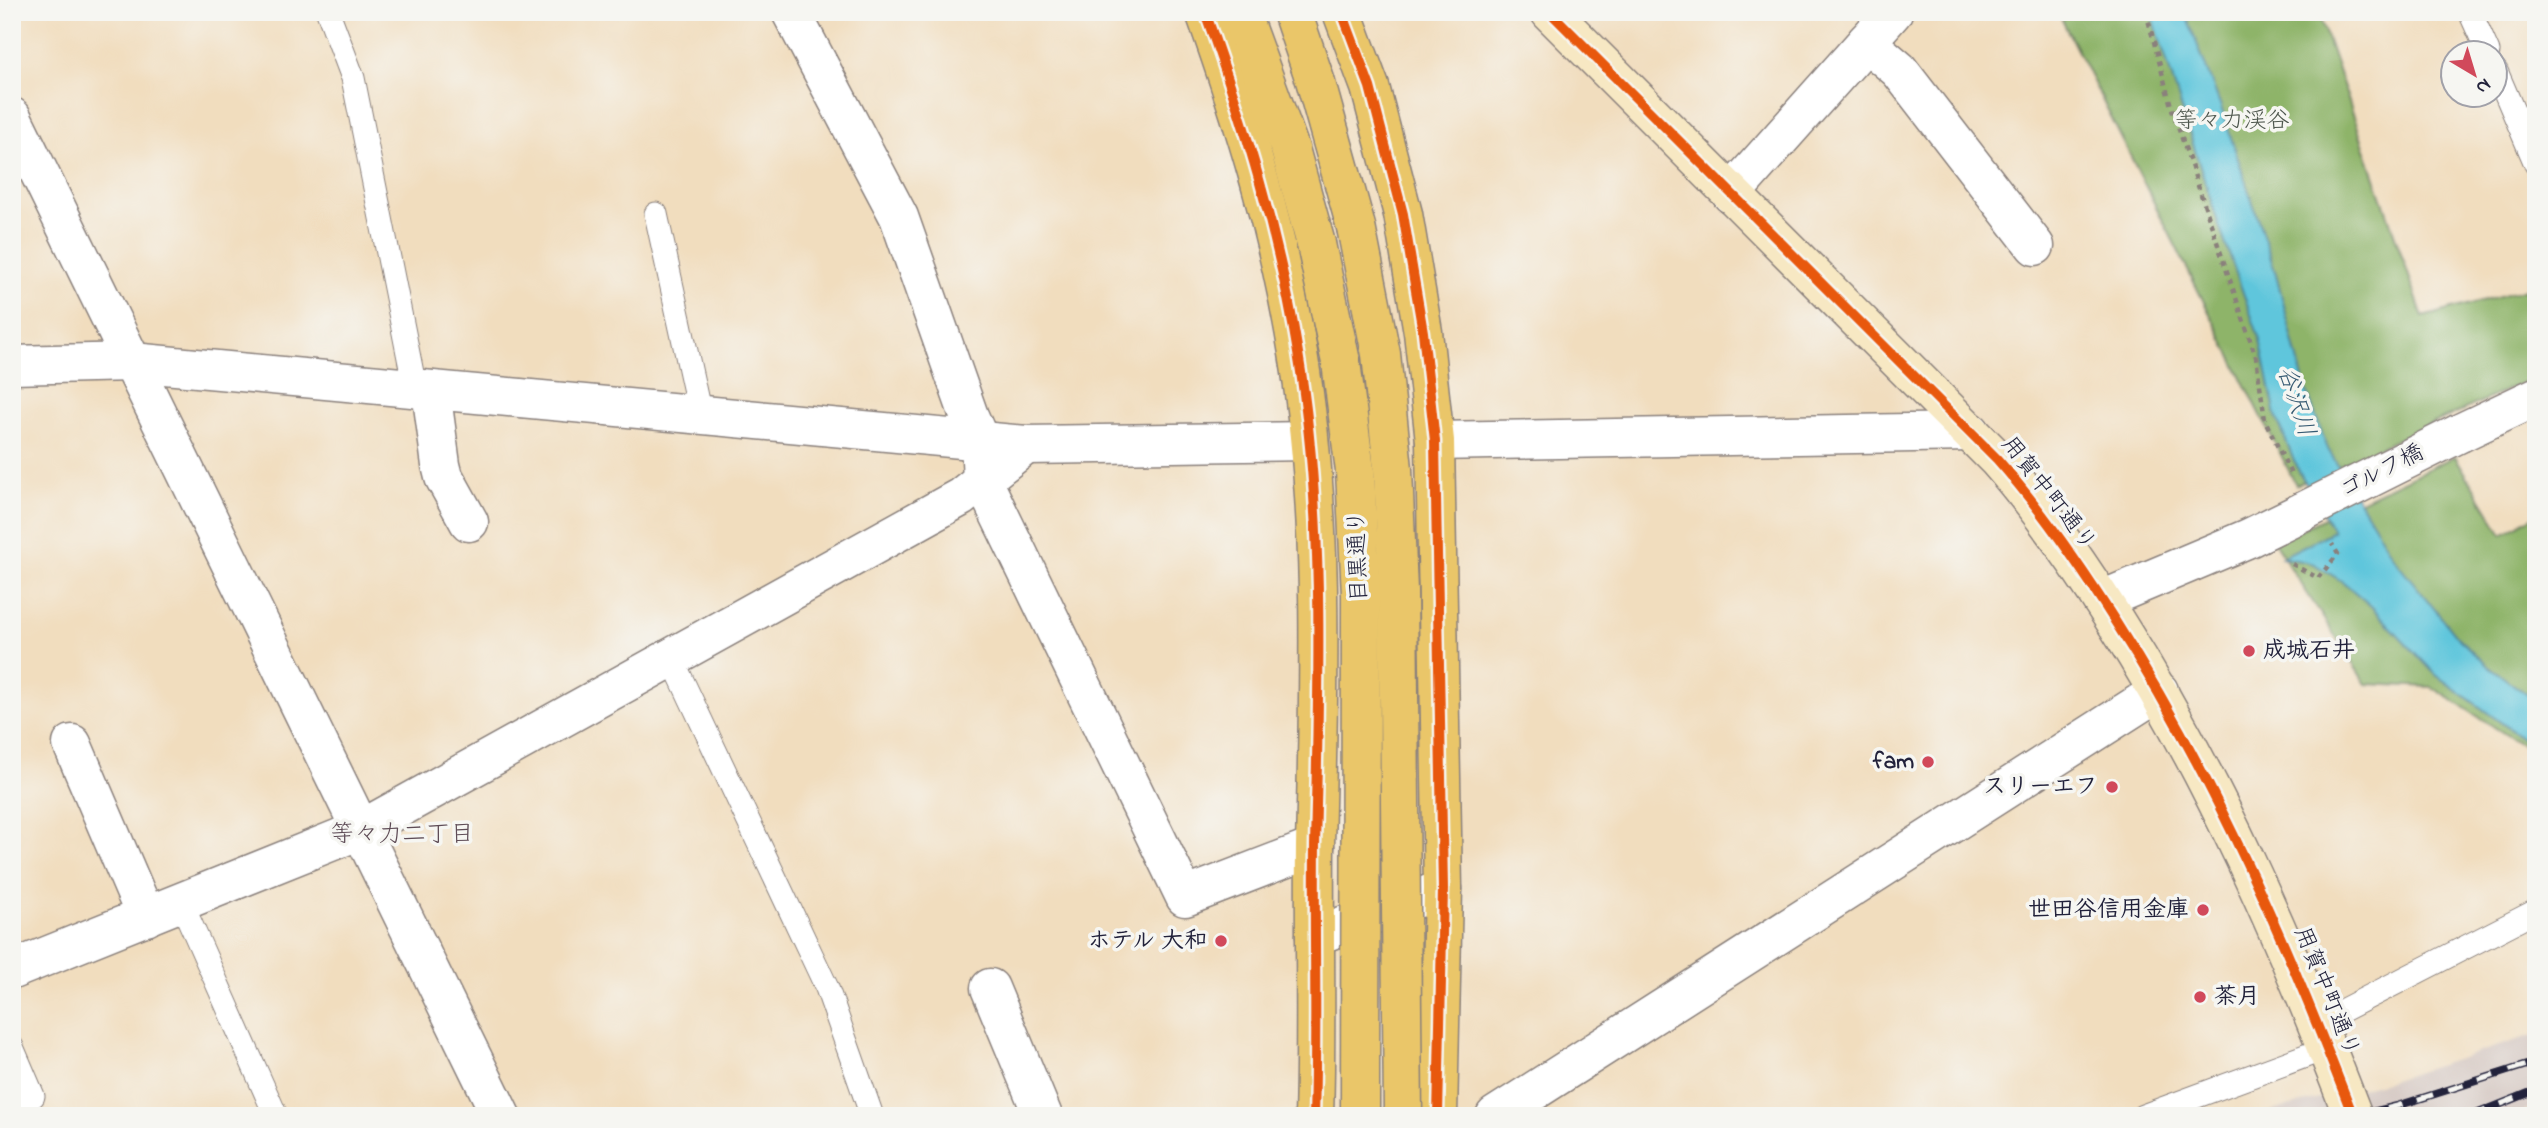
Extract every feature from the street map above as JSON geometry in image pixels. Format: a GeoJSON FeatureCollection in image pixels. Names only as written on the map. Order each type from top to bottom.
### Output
{"type":"FeatureCollection","features":[{"type":"Feature","properties":{"kind":"main road"},"geometry":{"type":"LineString","coordinates":[[1205,12],[1238,104],[1282,270],[1298,355],[1308,441],[1318,582],[1320,691],[1315,847],[1314,1116]]}},
{"type":"Feature","properties":{"kind":"main road","name":"目黒通り"},"geometry":{"type":"LineString","coordinates":[[1240,12],[1290,149],[1317,244],[1341,362],[1356,485],[1361,594],[1360,1116]]}},
{"type":"Feature","properties":{"kind":"main road","name":"目黒通り"},"geometry":{"type":"LineString","coordinates":[[1292,12],[1315,80],[1356,227],[1381,354],[1393,469],[1398,591],[1404,1116]]}},
{"type":"Feature","properties":{"kind":"main road"},"geometry":{"type":"LineString","coordinates":[[1342,12],[1370,87],[1404,214],[1423,332],[1435,441],[1443,889],[1438,1116]]}},
{"type":"Feature","properties":{"kind":"street"},"geometry":{"type":"LineString","coordinates":[[790,12],[900,217],[968,416],[980,441],[982,480],[1185,897],[1315,847]]}},
{"type":"Feature","properties":{"kind":"street","name":"用賀中町通り"},"geometry":{"type":"LineString","coordinates":[[1550,12],[1971,432],[2021,486],[2060,538],[2159,691],[2209,784],[2254,876],[2353,1116]]}},
{"type":"Feature","properties":{"kind":"street"},"geometry":{"type":"LineString","coordinates":[[1731,194],[1892,12]]}},
{"type":"Feature","properties":{"kind":"street"},"geometry":{"type":"LineString","coordinates":[[1866,43],[1899,70],[2035,246]]}},
{"type":"Feature","properties":{"kind":"street"},"geometry":{"type":"LineString","coordinates":[[12,117],[501,1116]]}},
{"type":"Feature","properties":{"kind":"street"},"geometry":{"type":"LineString","coordinates":[[12,365],[132,362],[1026,445],[1308,441]]}},
{"type":"Feature","properties":{"kind":"street"},"geometry":{"type":"LineString","coordinates":[[423,389],[444,477],[469,522]]}},
{"type":"Feature","properties":{"kind":"street","name":"ゴルフ橋"},"geometry":{"type":"LineString","coordinates":[[2102,600],[2249,538],[2300,498],[2460,433],[2536,397]]}},
{"type":"Feature","properties":{"kind":"street"},"geometry":{"type":"LineString","coordinates":[[1435,441],[1971,432]]}},
{"type":"Feature","properties":{"kind":"street"},"geometry":{"type":"LineString","coordinates":[[12,970],[360,830],[961,496],[1026,445]]}},
{"type":"Feature","properties":{"kind":"street"},"geometry":{"type":"LineString","coordinates":[[1495,1116],[2159,691]]}},
{"type":"Feature","properties":{"kind":"street"},"geometry":{"type":"LineString","coordinates":[[72,744],[146,917]]}},
{"type":"Feature","properties":{"kind":"street"},"geometry":{"type":"LineString","coordinates":[[1315,936],[1443,889]]}},
{"type":"Feature","properties":{"kind":"street"},"geometry":{"type":"LineString","coordinates":[[990,988],[1044,1116]]}},
{"type":"Feature","properties":{"kind":"lane"},"geometry":{"type":"LineString","coordinates":[[328,12],[353,78],[423,389]]}},
{"type":"Feature","properties":{"kind":"lane"},"geometry":{"type":"LineString","coordinates":[[2470,12],[2481,38]]}},
{"type":"Feature","properties":{"kind":"lane"},"geometry":{"type":"LineString","coordinates":[[2510,104],[2536,164]]}},
{"type":"Feature","properties":{"kind":"lane"},"geometry":{"type":"LineString","coordinates":[[656,214],[699,415]]}},
{"type":"Feature","properties":{"kind":"lane"},"geometry":{"type":"LineString","coordinates":[[671,657],[827,988],[872,1116]]}},
{"type":"Feature","properties":{"kind":"lane"},"geometry":{"type":"LineString","coordinates":[[181,902],[276,1116]]}},
{"type":"Feature","properties":{"kind":"lane"},"geometry":{"type":"LineString","coordinates":[[2143,1116],[2322,1036],[2536,911]]}},
{"type":"Feature","properties":{"kind":"lane"},"geometry":{"type":"LineString","coordinates":[[12,1047],[33,1096],[12,1105]]}},
{"type":"Feature","properties":{"kind":"path"},"geometry":{"type":"LineString","coordinates":[[2146,12],[2175,119],[2256,357],[2265,420],[2300,498]]}},
{"type":"Feature","properties":{"kind":"path"},"geometry":{"type":"LineString","coordinates":[[2288,562],[2318,578],[2338,554],[2331,542]]}},
{"type":"Feature","properties":{"kind":"shaded area"},"geometry":{"type":"Polygon","coordinates":[[[2536,1034],[2536,1106],[2513,1116],[2252,1116],[2390,1081],[2536,1034]]]}},
{"type":"Feature","properties":{"kind":"green space","name":"等々力渓谷"},"geometry":{"type":"Polygon","coordinates":[[[2058,12],[2318,12],[2423,317],[2536,286],[2536,377],[2296,485],[2058,12]]]}},
{"type":"Feature","properties":{"kind":"green space"},"geometry":{"type":"Polygon","coordinates":[[[2455,456],[2502,534],[2536,515],[2536,754],[2432,687],[2366,684],[2274,542],[2455,456]]]}},
{"type":"Feature","properties":{"kind":"water","name":"谷沢川"},"geometry":{"type":"Polygon","coordinates":[[[2151,12],[2185,12],[2220,104],[2276,274],[2305,387],[2328,449],[2393,557],[2457,637],[2489,667],[2536,701],[2536,748],[2436,675],[2371,606],[2343,582],[2314,564],[2282,557],[2333,531],[2296,466],[2276,416],[2260,340],[2219,226],[2151,12]]]}},
{"type":"Feature","properties":{"kind":"railway"},"geometry":{"type":"LineString","coordinates":[[2356,1116],[2397,1106],[2536,1062]]}},
{"type":"Feature","properties":{"kind":"railway"},"geometry":{"type":"LineString","coordinates":[[2471,1116],[2536,1090]]}},
{"type":"Feature","properties":{"kind":"cycle path"},"geometry":{"type":"LineString","coordinates":[[1205,12],[1234,96],[1271,223],[1290,309],[1307,414],[1313,476],[1318,599],[1314,1116]]}},
{"type":"Feature","properties":{"kind":"cycle path"},"geometry":{"type":"LineString","coordinates":[[1342,12],[1370,87],[1403,214],[1423,332],[1435,441],[1443,889],[1438,1116]]}},
{"type":"Feature","properties":{"kind":"cycle path"},"geometry":{"type":"LineString","coordinates":[[1550,12],[1997,459],[2059,537],[2151,680],[2216,800],[2275,925],[2353,1116]]}},
{"type":"Feature","properties":{"kind":"place","name":"成城石井"},"geometry":{"type":"Point","coordinates":[2249,651]}},
{"type":"Feature","properties":{"kind":"place","name":"fam"},"geometry":{"type":"Point","coordinates":[1928,762]}},
{"type":"Feature","properties":{"kind":"place","name":"スリーエフ"},"geometry":{"type":"Point","coordinates":[2112,787]}},
{"type":"Feature","properties":{"kind":"place","name":"世田谷信用金庫"},"geometry":{"type":"Point","coordinates":[2203,910]}},
{"type":"Feature","properties":{"kind":"place","name":"ホテル 大和"},"geometry":{"type":"Point","coordinates":[1221,941]}},
{"type":"Feature","properties":{"kind":"place","name":"茶月"},"geometry":{"type":"Point","coordinates":[2200,997]}},
{"type":"Feature","properties":{"kind":"district","name":"等々力二丁目"},"geometry":{"type":"Point","coordinates":[402,835]}}]}
